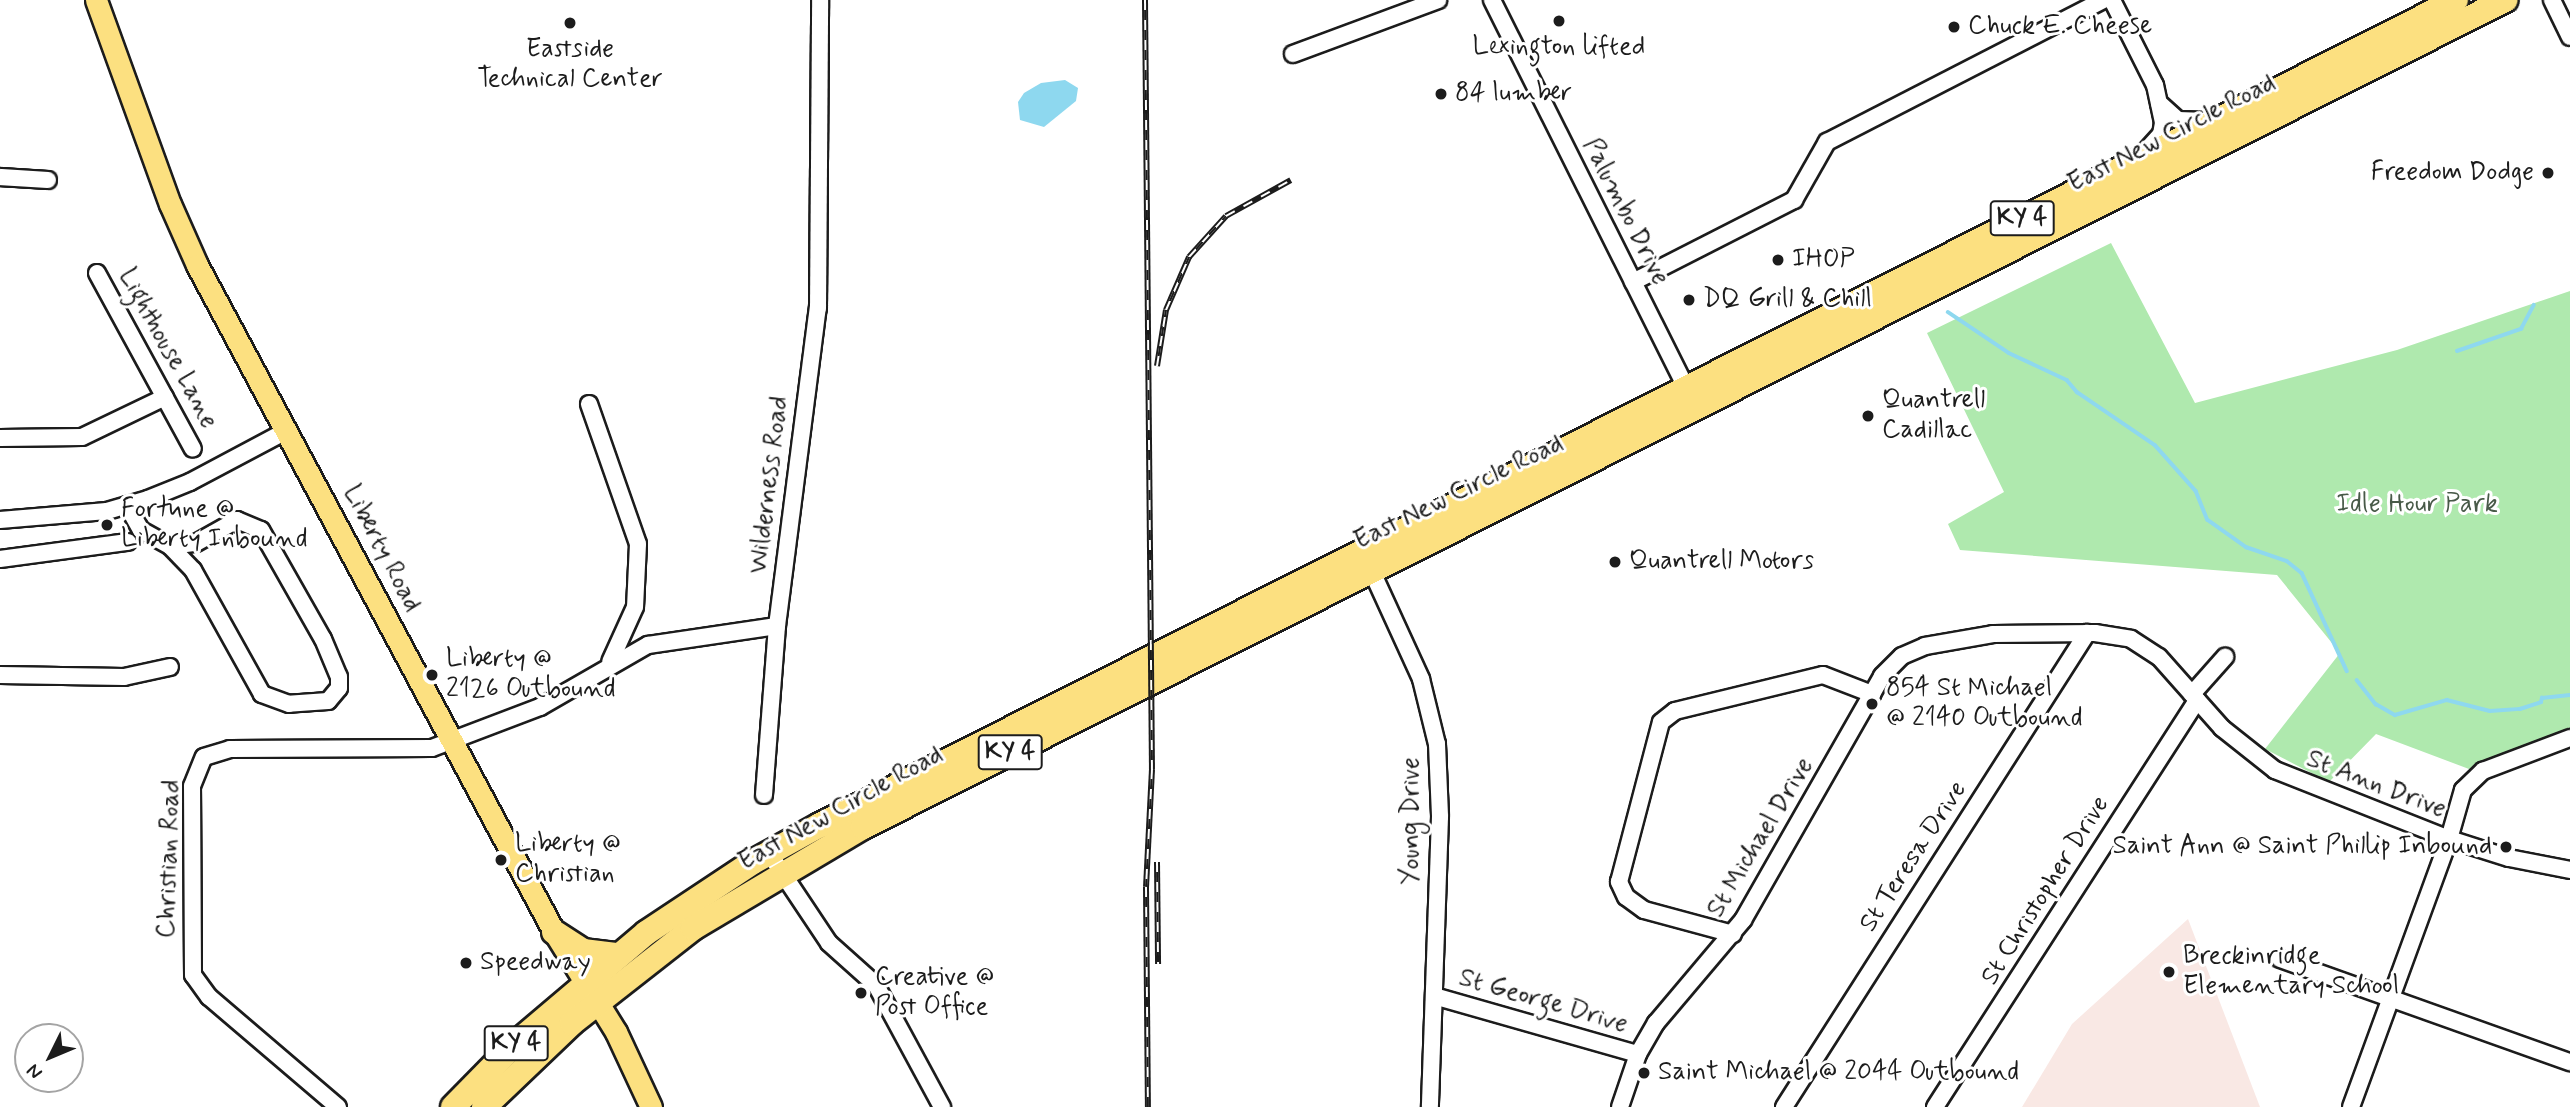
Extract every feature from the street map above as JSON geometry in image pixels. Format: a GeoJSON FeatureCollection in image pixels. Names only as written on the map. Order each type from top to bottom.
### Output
{"type":"FeatureCollection","features":[{"type":"Feature","properties":{"kind":"highway","name":"East New Circle Road"},"geometry":{"type":"LineString","coordinates":[[1691,397],[2213,121],[2456,0]]}},
{"type":"Feature","properties":{"kind":"highway","name":"East New Circle Road"},"geometry":{"type":"LineString","coordinates":[[484,1107],[591,993],[618,955],[687,904],[886,815],[1366,560],[1691,397],[2505,0]]}},
{"type":"Feature","properties":{"kind":"highway","name":"East New Circle Road"},"geometry":{"type":"LineString","coordinates":[[453,1107],[591,993],[693,928],[776,863]]}},
{"type":"Feature","properties":{"kind":"highway"},"geometry":{"type":"LineString","coordinates":[[554,932],[583,951],[618,955]]}},
{"type":"Feature","properties":{"kind":"main road","name":"Liberty Road"},"geometry":{"type":"LineString","coordinates":[[96,0],[182,234],[450,739],[651,1107]]}},
{"type":"Feature","properties":{"kind":"street","name":"Wilderness Road"},"geometry":{"type":"LineString","coordinates":[[764,795],[777,626],[818,306],[820,0]]}},
{"type":"Feature","properties":{"kind":"street"},"geometry":{"type":"LineString","coordinates":[[1293,54],[1437,0]]}},
{"type":"Feature","properties":{"kind":"street","name":"Palumbo Drive"},"geometry":{"type":"LineString","coordinates":[[1492,0],[1691,397]]}},
{"type":"Feature","properties":{"kind":"street"},"geometry":{"type":"LineString","coordinates":[[1633,282],[1794,200],[1827,142],[2103,0]]}},
{"type":"Feature","properties":{"kind":"street"},"geometry":{"type":"LineString","coordinates":[[2112,0],[2155,85],[2159,103],[2161,134],[2136,161]]}},
{"type":"Feature","properties":{"kind":"street"},"geometry":{"type":"LineString","coordinates":[[2552,0],[2570,37]]}},
{"type":"Feature","properties":{"kind":"street"},"geometry":{"type":"LineString","coordinates":[[2159,103],[2178,120],[2213,121]]}},
{"type":"Feature","properties":{"kind":"street"},"geometry":{"type":"LineString","coordinates":[[0,177],[48,180]]}},
{"type":"Feature","properties":{"kind":"street","name":"Lighthouse Lane"},"geometry":{"type":"LineString","coordinates":[[97,272],[193,449]]}},
{"type":"Feature","properties":{"kind":"street"},"geometry":{"type":"LineString","coordinates":[[0,438],[82,437],[165,397]]}},
{"type":"Feature","properties":{"kind":"street"},"geometry":{"type":"LineString","coordinates":[[589,404],[638,544],[635,607],[608,664]]}},
{"type":"Feature","properties":{"kind":"street"},"geometry":{"type":"LineString","coordinates":[[0,520],[75,516],[127,505],[190,482],[286,431]]}},
{"type":"Feature","properties":{"kind":"street"},"geometry":{"type":"LineString","coordinates":[[127,505],[141,530],[170,546],[193,570],[268,700],[320,703],[335,695],[339,677],[333,660],[261,530],[237,520],[196,543],[170,546]]}},
{"type":"Feature","properties":{"kind":"street"},"geometry":{"type":"LineString","coordinates":[[0,559],[128,542]]}},
{"type":"Feature","properties":{"kind":"street","name":"Young Drive"},"geometry":{"type":"LineString","coordinates":[[1366,560],[1421,679],[1437,744],[1440,817],[1430,1107]]}},
{"type":"Feature","properties":{"kind":"street"},"geometry":{"type":"LineString","coordinates":[[450,739],[540,707],[608,664],[648,645],[777,626]]}},
{"type":"Feature","properties":{"kind":"street","name":"St Teresa Drive"},"geometry":{"type":"LineString","coordinates":[[1784,1107],[2087,633]]}},
{"type":"Feature","properties":{"kind":"street","name":"St Ann Drive"},"geometry":{"type":"LineString","coordinates":[[1872,694],[1896,661],[1925,646],[1993,634],[2116,635],[2145,647],[2172,668],[2240,746],[2275,770],[2449,839],[2509,858],[2570,870]]}},
{"type":"Feature","properties":{"kind":"street"},"geometry":{"type":"LineString","coordinates":[[2195,697],[2225,657]]}},
{"type":"Feature","properties":{"kind":"street"},"geometry":{"type":"LineString","coordinates":[[0,674],[124,677],[170,667]]}},
{"type":"Feature","properties":{"kind":"street"},"geometry":{"type":"LineString","coordinates":[[1733,934],[1644,910],[1626,897],[1619,882],[1661,722],[1675,711],[1823,675],[1872,694]]}},
{"type":"Feature","properties":{"kind":"street","name":"St Michael Drive"},"geometry":{"type":"LineString","coordinates":[[1620,1107],[1638,1054],[1669,1005],[1733,934],[1872,694]]}},
{"type":"Feature","properties":{"kind":"street","name":"St Christopher Drive"},"geometry":{"type":"LineString","coordinates":[[1935,1107],[2195,697]]}},
{"type":"Feature","properties":{"kind":"street"},"geometry":{"type":"LineString","coordinates":[[2351,1107],[2449,839],[2463,790],[2474,776],[2570,738]]}},
{"type":"Feature","properties":{"kind":"street","name":"Christian Road"},"geometry":{"type":"LineString","coordinates":[[338,1107],[209,997],[193,975],[194,776],[204,757],[221,750],[432,748],[450,739]]}},
{"type":"Feature","properties":{"kind":"street"},"geometry":{"type":"LineString","coordinates":[[776,863],[829,943],[876,985],[942,1107]]}},
{"type":"Feature","properties":{"kind":"street"},"geometry":{"type":"LineString","coordinates":[[2280,959],[2570,1062]]}},
{"type":"Feature","properties":{"kind":"street","name":"St George Drive"},"geometry":{"type":"LineString","coordinates":[[1434,996],[1638,1054]]}},
{"type":"Feature","properties":{"kind":"shaded area","name":"Breckinridge Elementary School"},"geometry":{"type":"Polygon","coordinates":[[[2188,919],[2260,1107],[2022,1107],[2072,1024],[2188,919]]]}},
{"type":"Feature","properties":{"kind":"green space","name":"Idle Hour Park"},"geometry":{"type":"Polygon","coordinates":[[[2111,243],[2195,403],[2397,350],[2570,291],[2570,732],[2469,769],[2376,734],[2329,782],[2265,749],[2340,653],[2277,575],[1960,550],[1948,524],[2004,492],[1927,333],[2111,243]]]}},
{"type":"Feature","properties":{"kind":"water"},"geometry":{"type":"Polygon","coordinates":[[[1065,80],[1078,88],[1076,101],[1044,127],[1020,120],[1018,102],[1024,93],[1041,83],[1065,80]]]}},
{"type":"Feature","properties":{"kind":"waterway"},"geometry":{"type":"LineString","coordinates":[[2457,351],[2521,329],[2534,305]]}},
{"type":"Feature","properties":{"kind":"waterway"},"geometry":{"type":"LineString","coordinates":[[1948,312],[2009,353],[2067,380],[2077,392],[2155,445],[2196,491],[2208,520],[2246,547],[2287,561],[2302,573],[2347,671]]}},
{"type":"Feature","properties":{"kind":"waterway"},"geometry":{"type":"LineString","coordinates":[[2357,680],[2376,704],[2395,715],[2447,700],[2490,711],[2520,709],[2541,702],[2542,698],[2570,695]]}},
{"type":"Feature","properties":{"kind":"railway"},"geometry":{"type":"LineString","coordinates":[[1145,0],[1152,769],[1146,887],[1148,1107]]}},
{"type":"Feature","properties":{"kind":"railway"},"geometry":{"type":"LineString","coordinates":[[1157,366],[1166,310],[1189,257],[1226,216],[1291,180]]}},
{"type":"Feature","properties":{"kind":"railway"},"geometry":{"type":"LineString","coordinates":[[1157,862],[1158,964]]}},
{"type":"Feature","properties":{"kind":"place","name":"Lexington lifted"},"geometry":{"type":"Point","coordinates":[1559,21]}},
{"type":"Feature","properties":{"kind":"place","name":"Eastside Technical Center"},"geometry":{"type":"Point","coordinates":[570,23]}},
{"type":"Feature","properties":{"kind":"place","name":"Chuck E. Cheese"},"geometry":{"type":"Point","coordinates":[1954,27]}},
{"type":"Feature","properties":{"kind":"place","name":"84 lumber"},"geometry":{"type":"Point","coordinates":[1441,94]}},
{"type":"Feature","properties":{"kind":"place","name":"Freedom Dodge"},"geometry":{"type":"Point","coordinates":[2548,173]}},
{"type":"Feature","properties":{"kind":"place","name":"IHOP"},"geometry":{"type":"Point","coordinates":[1778,260]}},
{"type":"Feature","properties":{"kind":"place","name":"DQ Grill & Chill"},"geometry":{"type":"Point","coordinates":[1689,300]}},
{"type":"Feature","properties":{"kind":"place","name":"Quantrell Cadillac"},"geometry":{"type":"Point","coordinates":[1868,416]}},
{"type":"Feature","properties":{"kind":"place","name":"Fortune @ Liberty Inbound"},"geometry":{"type":"Point","coordinates":[107,525]}},
{"type":"Feature","properties":{"kind":"place","name":"Quantrell Motors"},"geometry":{"type":"Point","coordinates":[1615,562]}},
{"type":"Feature","properties":{"kind":"place","name":"Liberty @ 2126 Outbound"},"geometry":{"type":"Point","coordinates":[432,675]}},
{"type":"Feature","properties":{"kind":"place","name":"854 St Michael @ 2140 Outbound"},"geometry":{"type":"Point","coordinates":[1872,704]}},
{"type":"Feature","properties":{"kind":"place","name":"Saint Ann @ Saint Phillip Inbound"},"geometry":{"type":"Point","coordinates":[2506,847]}},
{"type":"Feature","properties":{"kind":"place","name":"Liberty @ Christian"},"geometry":{"type":"Point","coordinates":[501,860]}},
{"type":"Feature","properties":{"kind":"place","name":"Speedway"},"geometry":{"type":"Point","coordinates":[466,963]}},
{"type":"Feature","properties":{"kind":"place","name":"Breckinridge Elementary School"},"geometry":{"type":"Point","coordinates":[2169,972]}},
{"type":"Feature","properties":{"kind":"place","name":"Creative @ Post Office"},"geometry":{"type":"Point","coordinates":[861,993]}},
{"type":"Feature","properties":{"kind":"place","name":"Saint Michael @ 2044 Outbound"},"geometry":{"type":"Point","coordinates":[1644,1073]}}]}
